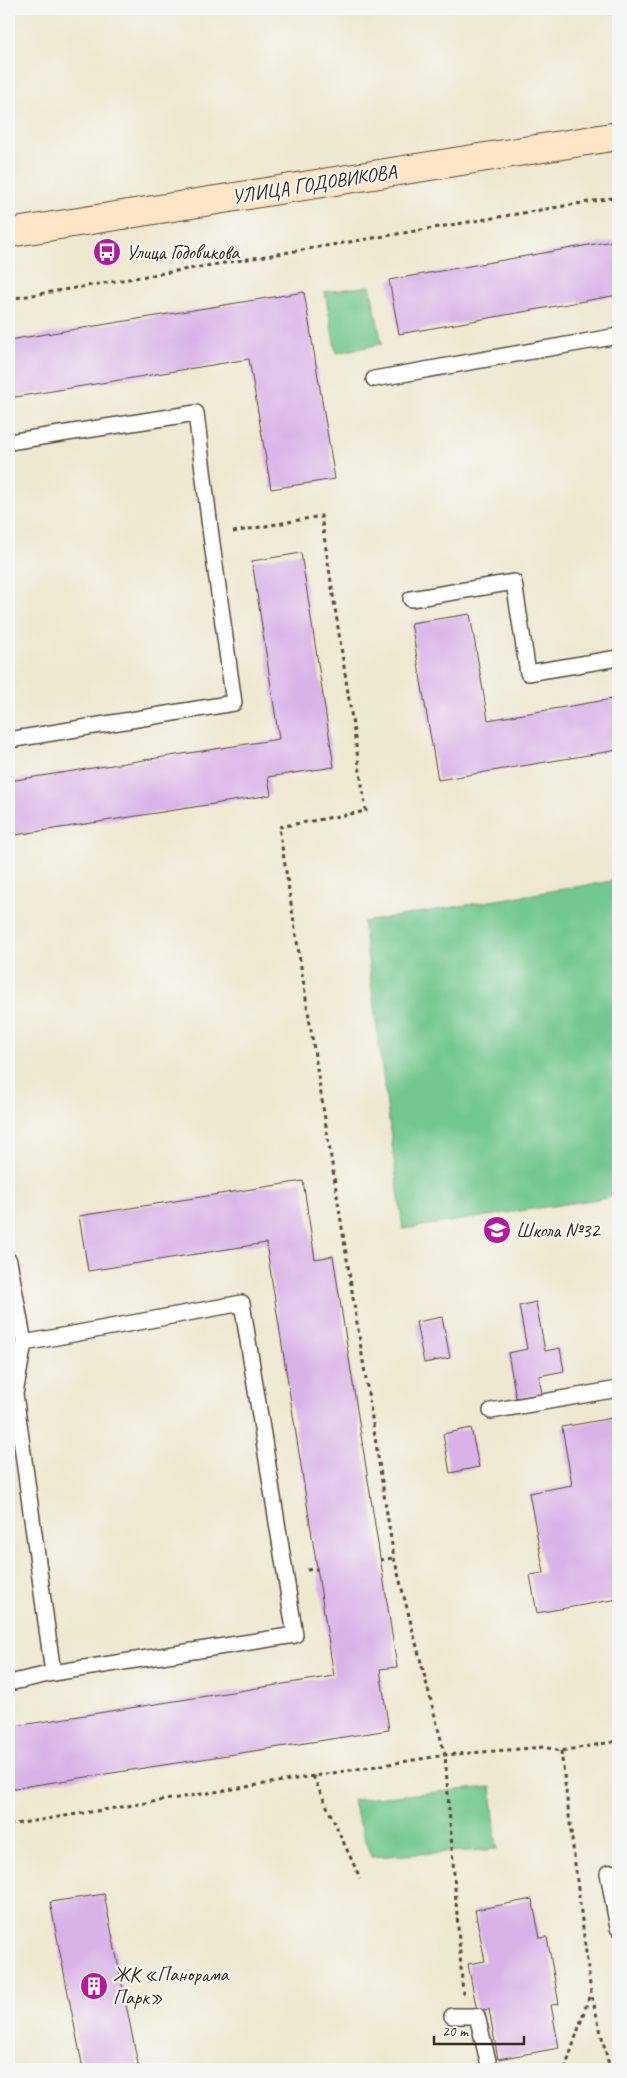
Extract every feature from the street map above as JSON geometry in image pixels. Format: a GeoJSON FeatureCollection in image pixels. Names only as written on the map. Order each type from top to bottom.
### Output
{"type":"FeatureCollection","features":[{"type":"Feature","properties":{"kind":"street","name":"УЛИЦА ГОДОВИКОВА"},"geometry":{"type":"LineString","coordinates":[[9,233],[618,136]]}},
{"type":"Feature","properties":{"kind":"lane"},"geometry":{"type":"LineString","coordinates":[[374,379],[618,336]]}},
{"type":"Feature","properties":{"kind":"lane"},"geometry":{"type":"LineString","coordinates":[[9,442],[196,413],[234,704],[9,740]]}},
{"type":"Feature","properties":{"kind":"lane"},"geometry":{"type":"LineString","coordinates":[[410,598],[514,582],[528,673],[618,658]]}},
{"type":"Feature","properties":{"kind":"lane"},"geometry":{"type":"LineString","coordinates":[[9,1262],[24,1343],[15,1394],[52,1673]]}},
{"type":"Feature","properties":{"kind":"lane"},"geometry":{"type":"LineString","coordinates":[[9,1683],[52,1673],[294,1635],[242,1303],[24,1343]]}},
{"type":"Feature","properties":{"kind":"lane"},"geometry":{"type":"LineString","coordinates":[[491,1411],[618,1390]]}},
{"type":"Feature","properties":{"kind":"lane"},"geometry":{"type":"LineString","coordinates":[[618,1872],[608,1873],[618,1928]]}},
{"type":"Feature","properties":{"kind":"lane"},"geometry":{"type":"LineString","coordinates":[[452,2016],[477,2016],[490,2069]]}},
{"type":"Feature","properties":{"kind":"path"},"geometry":{"type":"LineString","coordinates":[[9,299],[618,197]]}},
{"type":"Feature","properties":{"kind":"path"},"geometry":{"type":"LineString","coordinates":[[211,536],[321,516],[366,811],[279,827],[394,1558],[445,1755],[463,2000]]}},
{"type":"Feature","properties":{"kind":"path"},"geometry":{"type":"LineString","coordinates":[[380,1560],[394,1558]]}},
{"type":"Feature","properties":{"kind":"path"},"geometry":{"type":"LineString","coordinates":[[9,1825],[445,1755],[544,1747],[561,1751],[618,1741]]}},
{"type":"Feature","properties":{"kind":"path"},"geometry":{"type":"LineString","coordinates":[[561,1751],[591,1993],[610,2069]]}},
{"type":"Feature","properties":{"kind":"path"},"geometry":{"type":"LineString","coordinates":[[313,1776],[360,1878]]}},
{"type":"Feature","properties":{"kind":"path"},"geometry":{"type":"LineString","coordinates":[[565,2069],[591,1993]]}},
{"type":"Feature","properties":{"kind":"green space"},"geometry":{"type":"Polygon","coordinates":[[[370,286],[382,344],[336,353],[325,292],[370,286]]]}},
{"type":"Feature","properties":{"kind":"green space"},"geometry":{"type":"Polygon","coordinates":[[[618,880],[618,1196],[403,1229],[363,922],[618,880]]]}},
{"type":"Feature","properties":{"kind":"green space"},"geometry":{"type":"Polygon","coordinates":[[[491,1787],[497,1849],[371,1857],[352,1800],[491,1787]]]}},
{"type":"Feature","properties":{"kind":"building"},"geometry":{"type":"Polygon","coordinates":[[[618,240],[618,295],[399,334],[389,280],[618,240]]]}},
{"type":"Feature","properties":{"kind":"building"},"geometry":{"type":"Polygon","coordinates":[[[304,292],[335,479],[271,489],[249,359],[9,398],[9,340],[304,292]]]}},
{"type":"Feature","properties":{"kind":"building"},"geometry":{"type":"Polygon","coordinates":[[[301,553],[334,767],[268,777],[271,795],[9,836],[9,781],[279,739],[252,561],[301,553]]]}},
{"type":"Feature","properties":{"kind":"building"},"geometry":{"type":"Polygon","coordinates":[[[470,614],[488,720],[618,698],[618,750],[438,780],[411,623],[470,614]]]}},
{"type":"Feature","properties":{"kind":"building"},"geometry":{"type":"Polygon","coordinates":[[[303,1181],[315,1259],[333,1256],[397,1667],[380,1669],[389,1730],[9,1789],[9,1727],[334,1676],[266,1243],[88,1271],[79,1216],[303,1181]]]}},
{"type":"Feature","properties":{"kind":"building"},"geometry":{"type":"Polygon","coordinates":[[[536,1302],[545,1351],[560,1348],[564,1371],[539,1376],[542,1394],[516,1398],[508,1353],[527,1349],[519,1306],[536,1302]]]}},
{"type":"Feature","properties":{"kind":"building"},"geometry":{"type":"Polygon","coordinates":[[[442,1317],[450,1358],[424,1363],[416,1322],[442,1317]]]}},
{"type":"Feature","properties":{"kind":"building"},"geometry":{"type":"Polygon","coordinates":[[[618,1417],[618,1599],[537,1613],[530,1575],[544,1573],[529,1493],[572,1485],[562,1427],[618,1417]]]}},
{"type":"Feature","properties":{"kind":"building"},"geometry":{"type":"Polygon","coordinates":[[[471,1428],[479,1467],[450,1473],[443,1434],[471,1428]]]}},
{"type":"Feature","properties":{"kind":"building","name":"ЖК «Панорама Парк»"},"geometry":{"type":"Polygon","coordinates":[[[104,1894],[139,2069],[83,2069],[50,1902],[104,1894]]]}},
{"type":"Feature","properties":{"kind":"building"},"geometry":{"type":"Polygon","coordinates":[[[532,1899],[540,1938],[547,1937],[559,2004],[551,2005],[559,2048],[498,2059],[489,2009],[477,2011],[468,1964],[485,1961],[475,1910],[532,1899]]]}},
{"type":"Feature","properties":{"kind":"place","name":"Улица Годовикова"},"geometry":{"type":"Point","coordinates":[107,252]}},
{"type":"Feature","properties":{"kind":"place","name":"Школа №32"},"geometry":{"type":"Point","coordinates":[497,1230]}},
{"type":"Feature","properties":{"kind":"place","name":"ЖК «Панорама Парк»"},"geometry":{"type":"Point","coordinates":[94,1986]}}]}
